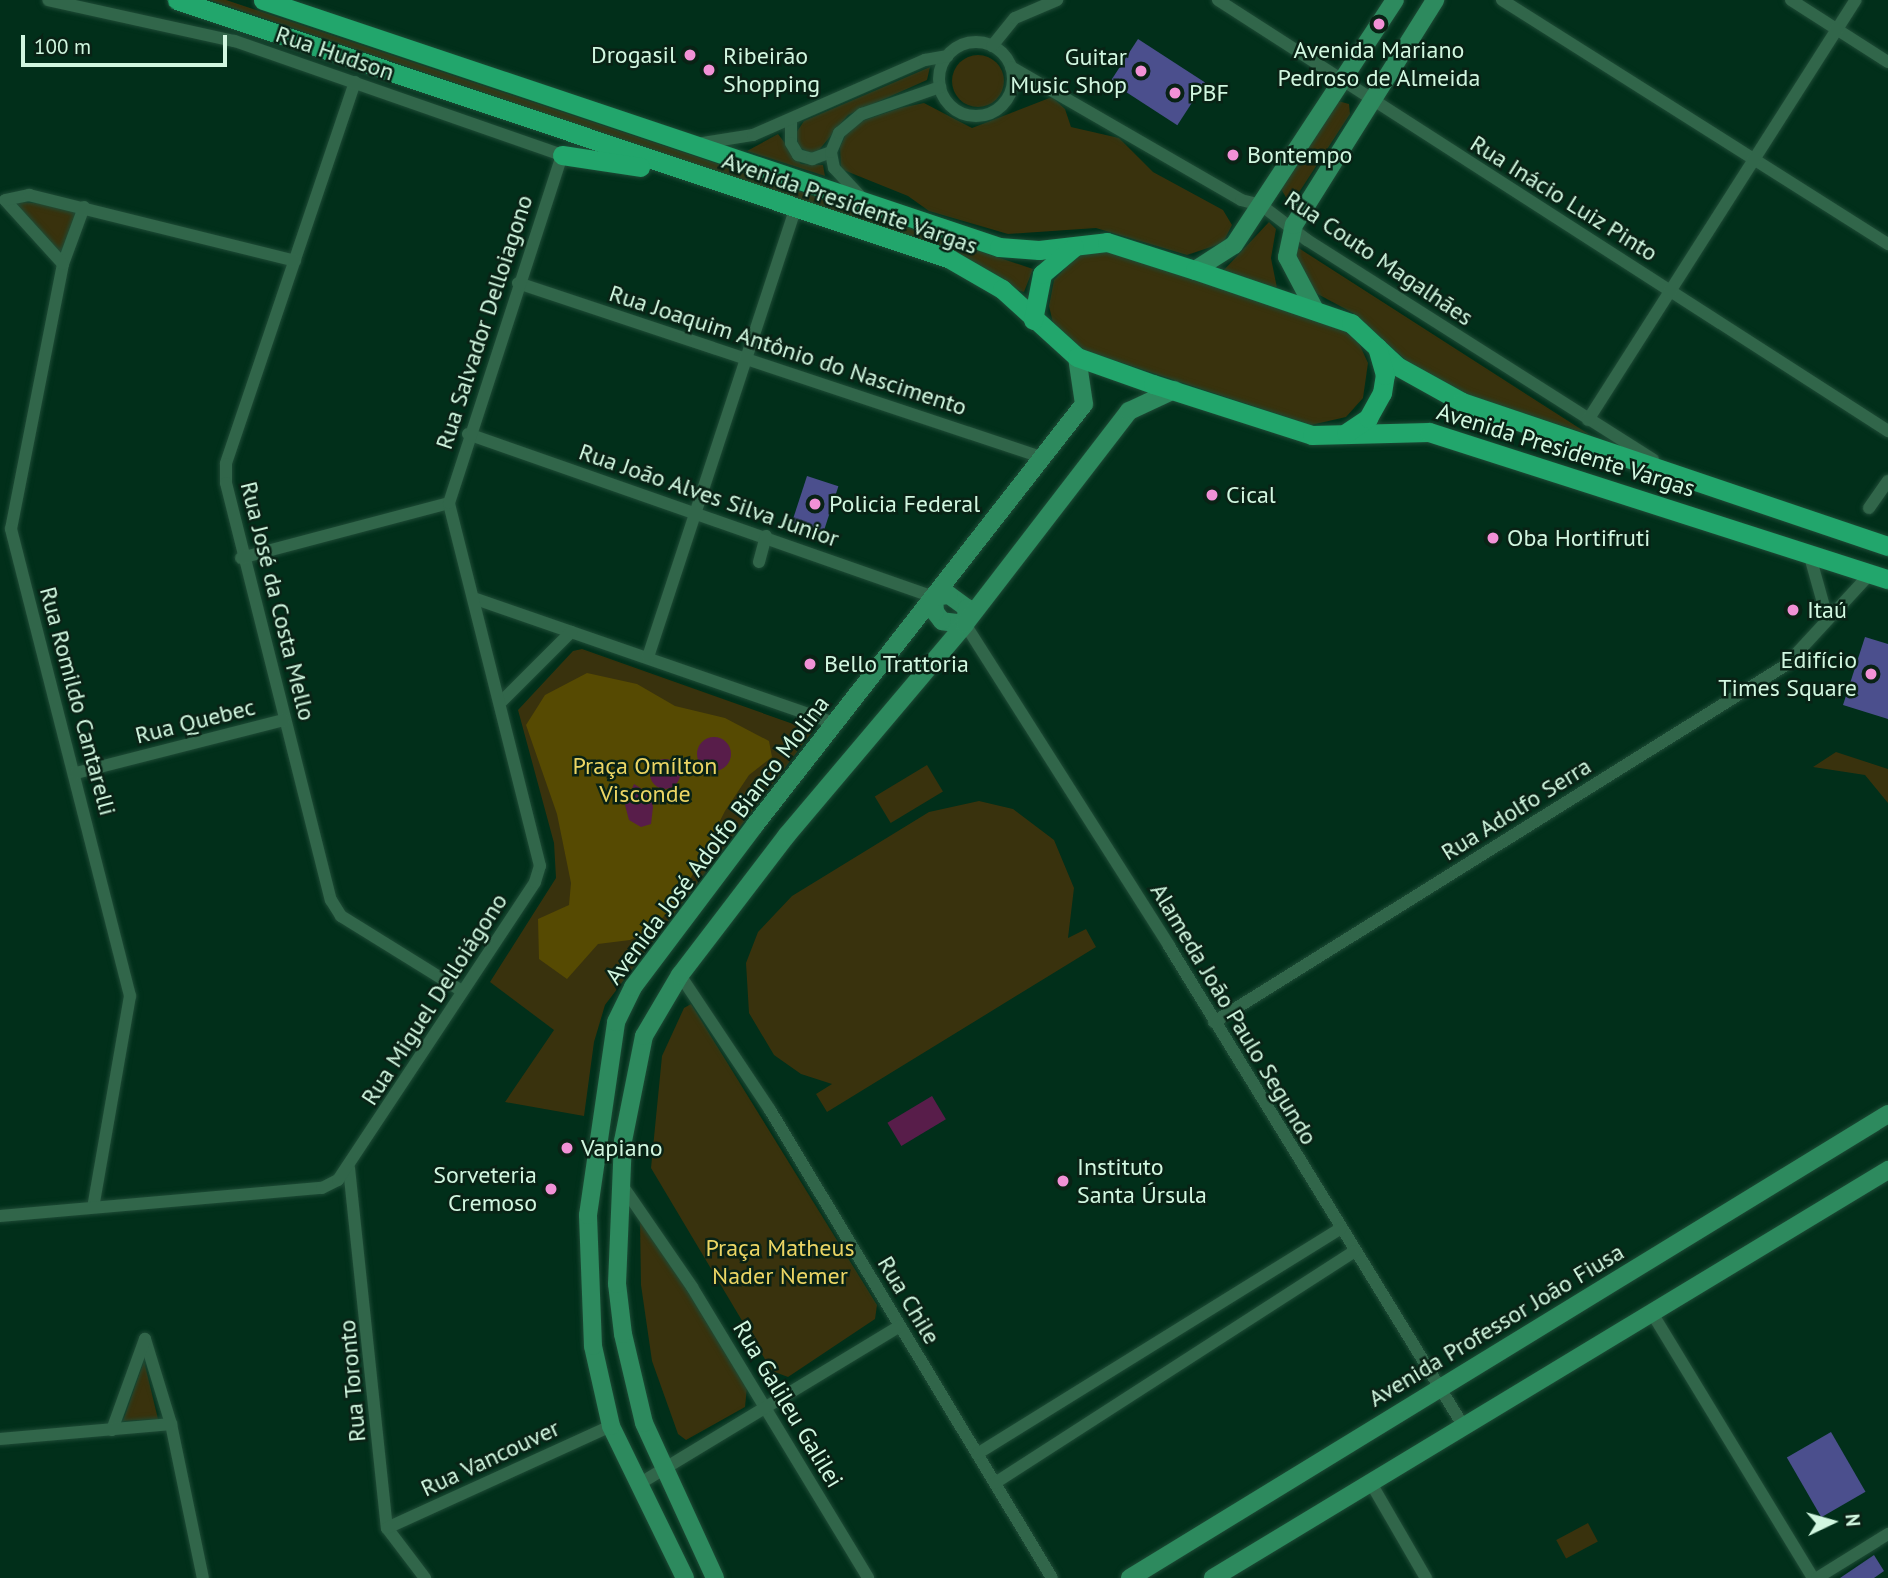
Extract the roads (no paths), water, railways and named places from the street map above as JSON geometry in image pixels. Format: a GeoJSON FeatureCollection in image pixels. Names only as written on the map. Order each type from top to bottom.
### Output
{"type":"FeatureCollection","features":[{"type":"Feature","properties":{"kind":"main road","name":"Avenida Presidente Vargas"},"geometry":{"type":"LineString","coordinates":[[177,0],[950,259],[1002,289],[1033,320],[1077,357],[1174,390],[1297,431],[1339,437],[1405,428],[1430,432],[1879,576]]}},
{"type":"Feature","properties":{"kind":"main road","name":"Avenida Presidente Vargas"},"geometry":{"type":"LineString","coordinates":[[263,0],[869,206],[999,247],[1118,245],[1315,310],[1351,323],[1426,386],[1462,402],[1888,546]]}},
{"type":"Feature","properties":{"kind":"main road"},"geometry":{"type":"LineString","coordinates":[[1195,270],[1234,245],[1395,0]]}},
{"type":"Feature","properties":{"kind":"main road"},"geometry":{"type":"LineString","coordinates":[[1315,310],[1287,257],[1294,225],[1434,0]]}},
{"type":"Feature","properties":{"kind":"main road"},"geometry":{"type":"LineString","coordinates":[[562,155],[690,172]]}},
{"type":"Feature","properties":{"kind":"main road"},"geometry":{"type":"LineString","coordinates":[[1033,320],[1042,274],[1077,244]]}},
{"type":"Feature","properties":{"kind":"main road"},"geometry":{"type":"LineString","coordinates":[[1339,437],[1362,424],[1378,403],[1385,375],[1377,347]]}},
{"type":"Feature","properties":{"kind":"main road","name":"Avenida José Adolfo Bianco Molina"},"geometry":{"type":"LineString","coordinates":[[685,1578],[611,1426],[593,1346],[588,1288],[596,1140],[616,1022],[633,987],[762,816],[1084,404],[1077,357]]}},
{"type":"Feature","properties":{"kind":"main road"},"geometry":{"type":"LineString","coordinates":[[715,1578],[665,1470],[628,1368],[617,1284],[622,1141],[644,1036],[681,975],[787,835],[965,624],[1129,411],[1174,390]]}},
{"type":"Feature","properties":{"kind":"main road"},"geometry":{"type":"LineString","coordinates":[[934,597],[960,599],[967,608],[965,624],[942,621],[934,597]]}},
{"type":"Feature","properties":{"kind":"main road"},"geometry":{"type":"LineString","coordinates":[[762,816],[787,835]]}},
{"type":"Feature","properties":{"kind":"main road","name":"Avenida Professor João Fiusa"},"geometry":{"type":"LineString","coordinates":[[1130,1578],[1888,1114]]}},
{"type":"Feature","properties":{"kind":"main road"},"geometry":{"type":"LineString","coordinates":[[1213,1578],[1372,1485],[1888,1170]]}},
{"type":"Feature","properties":{"kind":"main road"},"geometry":{"type":"LineString","coordinates":[[588,1288],[617,1284]]}},
{"type":"Feature","properties":{"kind":"street","name":"Rua Hudson"},"geometry":{"type":"LineString","coordinates":[[48,0],[234,41],[562,155]]}},
{"type":"Feature","properties":{"kind":"street"},"geometry":{"type":"LineString","coordinates":[[992,46],[1016,18],[1057,0]]}},
{"type":"Feature","properties":{"kind":"street","name":"Rua Inácio Luiz Pinto"},"geometry":{"type":"LineString","coordinates":[[1218,0],[1888,431]]}},
{"type":"Feature","properties":{"kind":"street"},"geometry":{"type":"LineString","coordinates":[[1502,0],[1888,244]]}},
{"type":"Feature","properties":{"kind":"street"},"geometry":{"type":"LineString","coordinates":[[1791,0],[1888,62]]}},
{"type":"Feature","properties":{"kind":"street"},"geometry":{"type":"LineString","coordinates":[[1588,420],[1856,0]]}},
{"type":"Feature","properties":{"kind":"street"},"geometry":{"type":"LineString","coordinates":[[690,145],[730,141],[791,118],[925,60],[948,56],[969,43],[992,46],[1011,67],[1011,91],[986,115],[962,114],[940,87]]}},
{"type":"Feature","properties":{"kind":"street"},"geometry":{"type":"LineString","coordinates":[[940,87],[948,56]]}},
{"type":"Feature","properties":{"kind":"street","name":"Rua Couto Magalhães"},"geometry":{"type":"LineString","coordinates":[[1011,67],[1241,200],[1261,205],[1294,225],[1307,240],[1680,476]]}},
{"type":"Feature","properties":{"kind":"street","name":"Rua José da Costa Mello"},"geometry":{"type":"LineString","coordinates":[[355,82],[226,464],[241,558],[331,900],[341,916],[461,991]]}},
{"type":"Feature","properties":{"kind":"street"},"geometry":{"type":"LineString","coordinates":[[791,118],[791,142],[798,155],[812,159],[831,152],[849,122],[940,87]]}},
{"type":"Feature","properties":{"kind":"street"},"geometry":{"type":"LineString","coordinates":[[831,152],[834,168],[869,206]]}},
{"type":"Feature","properties":{"kind":"street","name":"Rua Salvador Delloiagono"},"geometry":{"type":"LineString","coordinates":[[449,503],[468,434],[562,155]]}},
{"type":"Feature","properties":{"kind":"street"},"geometry":{"type":"LineString","coordinates":[[63,264],[5,200],[29,195],[295,261]]}},
{"type":"Feature","properties":{"kind":"street","name":"Rua Romildo Cantarelli"},"geometry":{"type":"LineString","coordinates":[[84,207],[63,264],[6,529],[76,774],[130,996],[93,1208]]}},
{"type":"Feature","properties":{"kind":"street"},"geometry":{"type":"LineString","coordinates":[[648,657],[748,359],[795,209]]}},
{"type":"Feature","properties":{"kind":"street","name":"Rua Joaquim Antônio do Nascimento"},"geometry":{"type":"LineString","coordinates":[[518,283],[1044,458]]}},
{"type":"Feature","properties":{"kind":"street","name":"Rua João Alves Silva Junior"},"geometry":{"type":"LineString","coordinates":[[468,434],[695,511],[934,597]]}},
{"type":"Feature","properties":{"kind":"street"},"geometry":{"type":"LineString","coordinates":[[1869,508],[1888,481]]}},
{"type":"Feature","properties":{"kind":"street"},"geometry":{"type":"LineString","coordinates":[[241,558],[449,503]]}},
{"type":"Feature","properties":{"kind":"street","name":"Rua Miguel Delloiágono"},"geometry":{"type":"LineString","coordinates":[[0,1216],[322,1188],[349,1168],[461,991],[535,882],[540,866],[502,701],[449,503]]}},
{"type":"Feature","properties":{"kind":"street"},"geometry":{"type":"LineString","coordinates":[[759,562],[766,536]]}},
{"type":"Feature","properties":{"kind":"street"},"geometry":{"type":"LineString","coordinates":[[1809,553],[1827,617]]}},
{"type":"Feature","properties":{"kind":"street","name":"Rua Adolfo Serra"},"geometry":{"type":"LineString","coordinates":[[1214,1022],[1786,665],[1827,617],[1879,576]]}},
{"type":"Feature","properties":{"kind":"street"},"geometry":{"type":"LineString","coordinates":[[476,598],[834,723]]}},
{"type":"Feature","properties":{"kind":"street","name":"Alameda João Paulo Segundo"},"geometry":{"type":"LineString","coordinates":[[965,624],[1464,1427]]}},
{"type":"Feature","properties":{"kind":"street"},"geometry":{"type":"LineString","coordinates":[[502,701],[570,632]]}},
{"type":"Feature","properties":{"kind":"street","name":"Rua Quebec"},"geometry":{"type":"LineString","coordinates":[[76,774],[285,720]]}},
{"type":"Feature","properties":{"kind":"street","name":"Rua Chile"},"geometry":{"type":"LineString","coordinates":[[681,975],[770,1110],[1052,1578]]}},
{"type":"Feature","properties":{"kind":"street","name":"Rua Toronto"},"geometry":{"type":"LineString","coordinates":[[349,1168],[387,1528]]}},
{"type":"Feature","properties":{"kind":"street","name":"Rua Galileu Galilei"},"geometry":{"type":"LineString","coordinates":[[622,1185],[768,1409],[868,1578]]}},
{"type":"Feature","properties":{"kind":"street"},"geometry":{"type":"LineString","coordinates":[[977,1454],[1341,1228]]}},
{"type":"Feature","properties":{"kind":"street"},"geometry":{"type":"LineString","coordinates":[[995,1483],[1355,1251]]}},
{"type":"Feature","properties":{"kind":"street"},"geometry":{"type":"LineString","coordinates":[[1652,1314],[1815,1578],[1888,1534]]}},
{"type":"Feature","properties":{"kind":"street"},"geometry":{"type":"LineString","coordinates":[[639,1484],[768,1409],[900,1326]]}},
{"type":"Feature","properties":{"kind":"street"},"geometry":{"type":"LineString","coordinates":[[112,1430],[145,1339],[171,1424],[203,1578]]}},
{"type":"Feature","properties":{"kind":"street"},"geometry":{"type":"LineString","coordinates":[[0,1439],[171,1424]]}},
{"type":"Feature","properties":{"kind":"street","name":"Rua Vancouver"},"geometry":{"type":"LineString","coordinates":[[387,1528],[611,1426]]}},
{"type":"Feature","properties":{"kind":"street"},"geometry":{"type":"LineString","coordinates":[[1372,1485],[1426,1578]]}},
{"type":"Feature","properties":{"kind":"street"},"geometry":{"type":"LineString","coordinates":[[387,1528],[425,1578]]}},
{"type":"Feature","properties":{"kind":"place","name":"Avenida Mariano Pedroso de Almeida"},"geometry":{"type":"Point","coordinates":[1379,24]}},
{"type":"Feature","properties":{"kind":"place","name":"Drogasil"},"geometry":{"type":"Point","coordinates":[690,55]}},
{"type":"Feature","properties":{"kind":"place","name":"Ribeirão Shopping"},"geometry":{"type":"Point","coordinates":[709,70]}},
{"type":"Feature","properties":{"kind":"place","name":"Guitar Music Shop"},"geometry":{"type":"Point","coordinates":[1141,71]}},
{"type":"Feature","properties":{"kind":"place","name":"PBF"},"geometry":{"type":"Point","coordinates":[1175,93]}},
{"type":"Feature","properties":{"kind":"place","name":"Bontempo"},"geometry":{"type":"Point","coordinates":[1233,155]}},
{"type":"Feature","properties":{"kind":"place","name":"Cical"},"geometry":{"type":"Point","coordinates":[1212,495]}},
{"type":"Feature","properties":{"kind":"place","name":"Policia Federal"},"geometry":{"type":"Point","coordinates":[815,504]}},
{"type":"Feature","properties":{"kind":"place","name":"Oba Hortifruti"},"geometry":{"type":"Point","coordinates":[1493,538]}},
{"type":"Feature","properties":{"kind":"place","name":"Itaú"},"geometry":{"type":"Point","coordinates":[1793,610]}},
{"type":"Feature","properties":{"kind":"place","name":"Bello Trattoria"},"geometry":{"type":"Point","coordinates":[810,664]}},
{"type":"Feature","properties":{"kind":"place","name":"Edifício Times Square"},"geometry":{"type":"Point","coordinates":[1871,674]}},
{"type":"Feature","properties":{"kind":"place","name":"Vapiano"},"geometry":{"type":"Point","coordinates":[567,1148]}},
{"type":"Feature","properties":{"kind":"place","name":"Instituto Santa Úrsula"},"geometry":{"type":"Point","coordinates":[1063,1181]}},
{"type":"Feature","properties":{"kind":"place","name":"Sorveteria Cremoso"},"geometry":{"type":"Point","coordinates":[551,1189]}},
{"type":"Feature","properties":{"kind":"park label","name":"Praça Omílton Visconde"},"geometry":{"type":"Point","coordinates":[645,780]}},
{"type":"Feature","properties":{"kind":"park label","name":"Praça Matheus Nader Nemer"},"geometry":{"type":"Point","coordinates":[780,1262]}}]}
